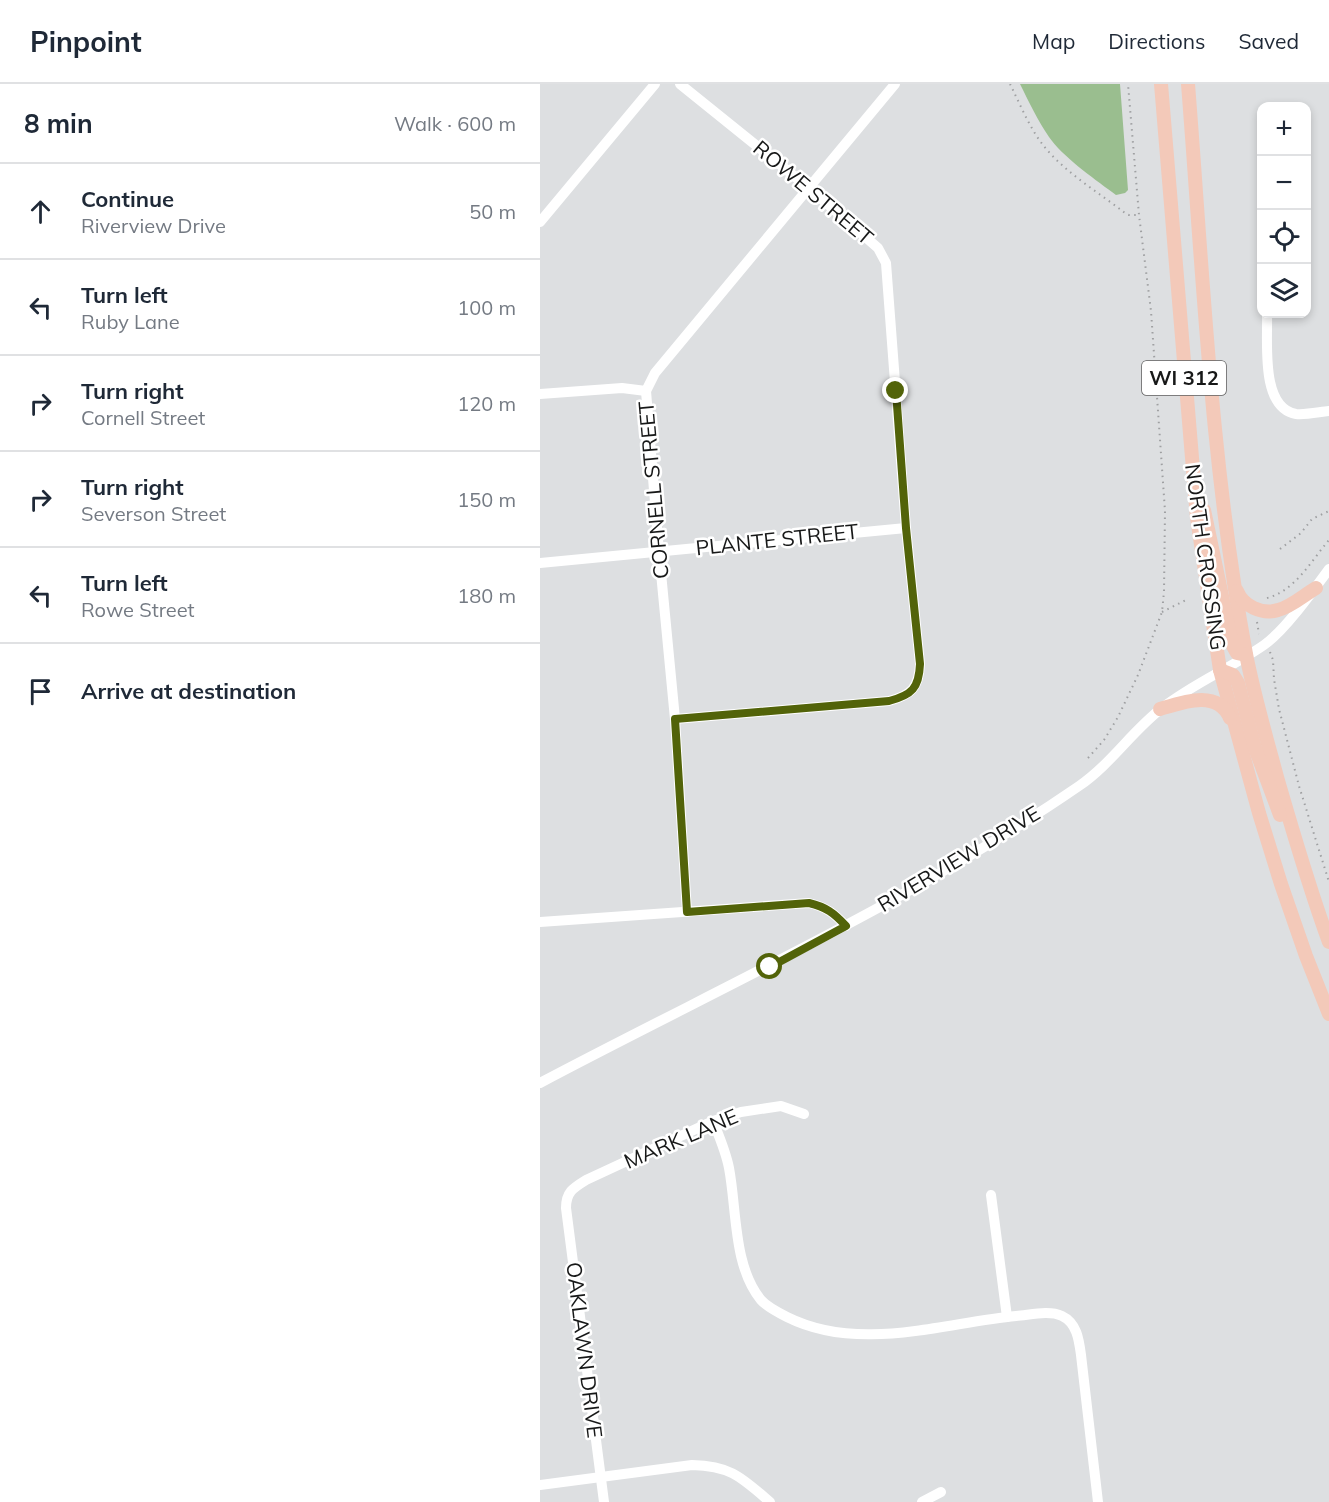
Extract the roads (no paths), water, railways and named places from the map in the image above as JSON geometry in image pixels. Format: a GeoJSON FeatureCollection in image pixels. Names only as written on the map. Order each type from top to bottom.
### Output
{"type":"FeatureCollection","features":[{"type":"Feature","properties":{"kind":"main road","name":"NORTH CROSSING"},"geometry":{"type":"LineString","coordinates":[[1161,84],[1197,518],[1220,670],[1281,884],[1329,1014]]}},
{"type":"Feature","properties":{"kind":"main road","name":"NORTH CROSSING"},"geometry":{"type":"LineString","coordinates":[[1188,84],[1222,500],[1234,583],[1246,655],[1262,723],[1304,868],[1329,942]]}},
{"type":"Feature","properties":{"kind":"main road"},"geometry":{"type":"LineString","coordinates":[[1190,442],[1232,644],[1237,653],[1246,655]]}},
{"type":"Feature","properties":{"kind":"main road"},"geometry":{"type":"LineString","coordinates":[[1234,583],[1240,598],[1257,609],[1277,611],[1316,588]]}},
{"type":"Feature","properties":{"kind":"main road"},"geometry":{"type":"LineString","coordinates":[[1220,670],[1233,675],[1238,683],[1255,748],[1271,794],[1304,868]]}},
{"type":"Feature","properties":{"kind":"main road"},"geometry":{"type":"LineString","coordinates":[[1160,709],[1192,700],[1216,702],[1227,712],[1238,736]]}},
{"type":"Feature","properties":{"kind":"street"},"geometry":{"type":"LineString","coordinates":[[540,222],[655,84]]}},
{"type":"Feature","properties":{"kind":"street","name":"ROWE STREET"},"geometry":{"type":"LineString","coordinates":[[675,719],[889,701],[903,697],[914,690],[920,664],[906,528],[886,263],[878,248],[680,84]]}},
{"type":"Feature","properties":{"kind":"street","name":"CORNELL STREET"},"geometry":{"type":"LineString","coordinates":[[687,912],[675,719],[658,552],[646,391],[655,373],[895,84]]}},
{"type":"Feature","properties":{"kind":"street"},"geometry":{"type":"LineString","coordinates":[[1268,318],[1271,388],[1278,403],[1286,410],[1296,414],[1329,411]]}},
{"type":"Feature","properties":{"kind":"street"},"geometry":{"type":"LineString","coordinates":[[540,394],[622,388],[646,391]]}},
{"type":"Feature","properties":{"kind":"street","name":"PLANTE STREET"},"geometry":{"type":"LineString","coordinates":[[540,563],[906,528]]}},
{"type":"Feature","properties":{"kind":"street","name":"RIVERVIEW DRIVE"},"geometry":{"type":"LineString","coordinates":[[540,1083],[846,926],[930,879],[1079,786],[1103,767],[1160,709],[1265,644],[1316,588],[1329,569]]}},
{"type":"Feature","properties":{"kind":"street"},"geometry":{"type":"LineString","coordinates":[[540,922],[809,903],[824,907],[835,914],[846,926]]}},
{"type":"Feature","properties":{"kind":"street","name":"MARK LANE"},"geometry":{"type":"LineString","coordinates":[[566,1197],[575,1186],[586,1180],[713,1121],[741,1112],[781,1106],[804,1114]]}},
{"type":"Feature","properties":{"kind":"street"},"geometry":{"type":"LineString","coordinates":[[713,1121],[729,1168],[743,1268],[750,1285],[762,1302],[801,1324],[855,1335],[884,1334],[1049,1313],[1061,1315],[1070,1322],[1078,1335],[1098,1502]]}},
{"type":"Feature","properties":{"kind":"street"},"geometry":{"type":"LineString","coordinates":[[991,1195],[1007,1317]]}},
{"type":"Feature","properties":{"kind":"street","name":"OAKLAWN DRIVE"},"geometry":{"type":"LineString","coordinates":[[566,1197],[604,1502]]}},
{"type":"Feature","properties":{"kind":"street"},"geometry":{"type":"LineString","coordinates":[[540,1485],[692,1465],[714,1466],[743,1478],[770,1502]]}},
{"type":"Feature","properties":{"kind":"street"},"geometry":{"type":"LineString","coordinates":[[922,1502],[941,1492]]}}]}
